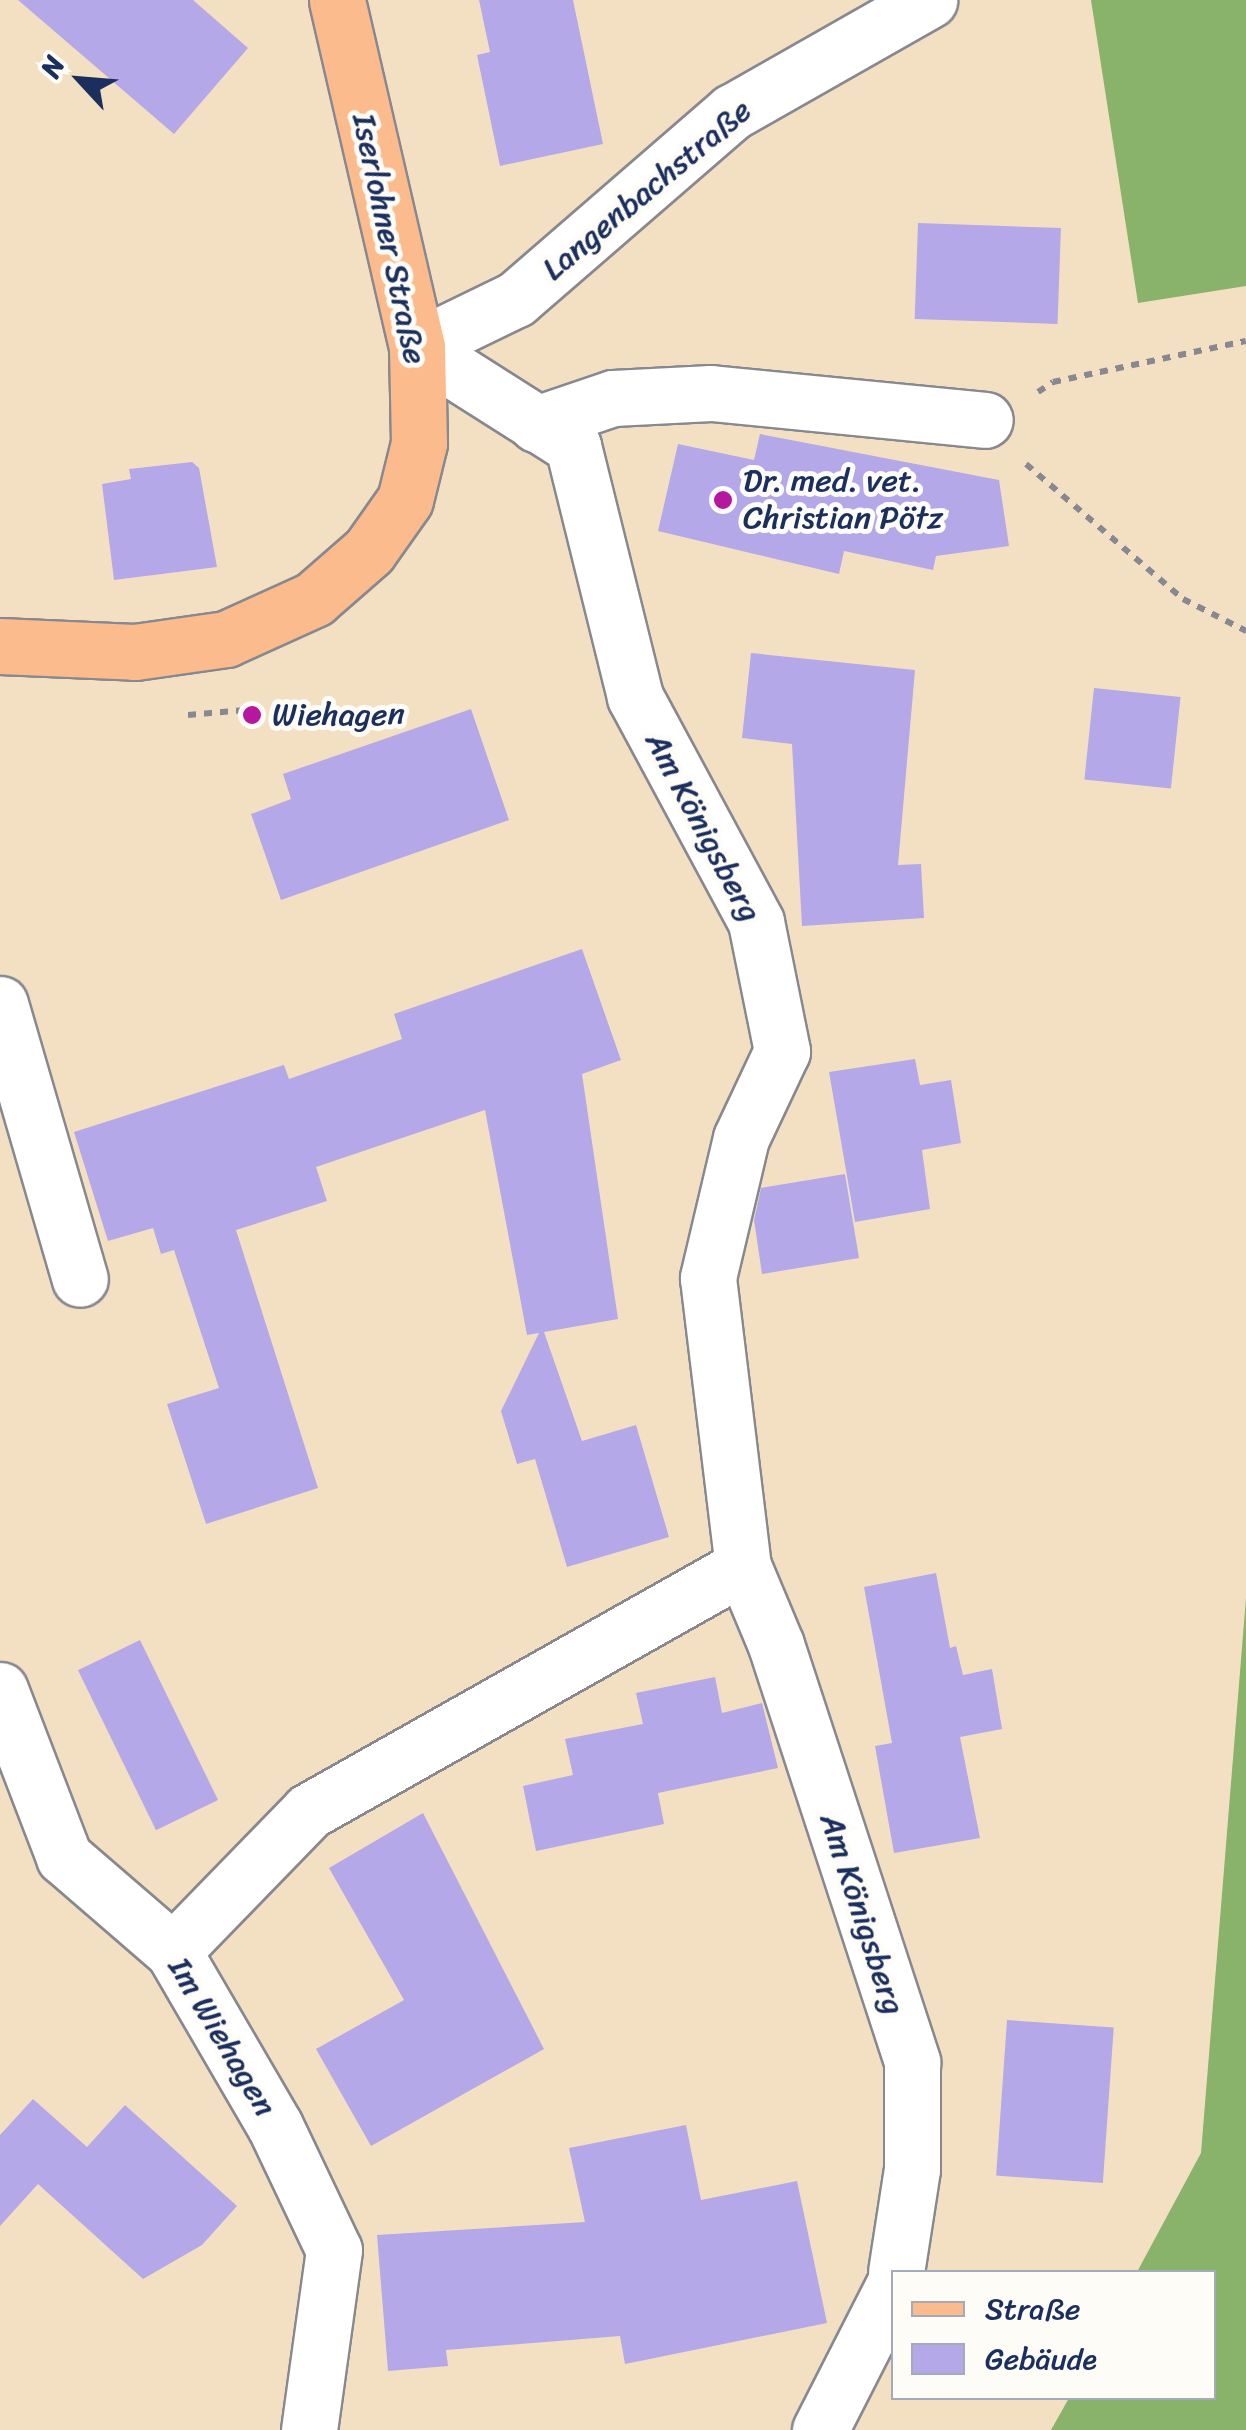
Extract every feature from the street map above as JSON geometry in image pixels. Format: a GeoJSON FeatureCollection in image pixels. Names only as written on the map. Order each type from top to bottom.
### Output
{"type":"FeatureCollection","features":[{"type":"Feature","properties":{"kind":"main road","name":"Iserlohner Straße"},"geometry":{"type":"LineString","coordinates":[[0,646],[134,652],[226,639],[314,600],[369,551],[405,500],[419,444],[417,347],[338,0]]}},
{"type":"Feature","properties":{"kind":"street","name":"Langenbachstraße"},"geometry":{"type":"LineString","coordinates":[[417,347],[516,299],[732,112],[928,0]]}},
{"type":"Feature","properties":{"kind":"street","name":"Am Königsberg"},"geometry":{"type":"LineString","coordinates":[[417,347],[573,446],[635,697],[756,922],[782,1051],[741,1138],[708,1278],[743,1566],[776,1645],[912,2062],[912,2169],[896,2270]]}},
{"type":"Feature","properties":{"kind":"street"},"geometry":{"type":"LineString","coordinates":[[536,424],[613,398],[711,394],[1011,424]]}},
{"type":"Feature","properties":{"kind":"street"},"geometry":{"type":"LineString","coordinates":[[0,1004],[80,1279]]}},
{"type":"Feature","properties":{"kind":"street"},"geometry":{"type":"LineString","coordinates":[[173,1952],[308,1811],[743,1566]]}},
{"type":"Feature","properties":{"kind":"street","name":"Im Wiehagen"},"geometry":{"type":"LineString","coordinates":[[0,1690],[64,1857],[173,1952],[275,2126],[334,2250],[308,2430]]}},
{"type":"Feature","properties":{"kind":"street"},"geometry":{"type":"LineString","coordinates":[[820,2430],[891,2291]]}},
{"type":"Feature","properties":{"kind":"path"},"geometry":{"type":"LineString","coordinates":[[1246,341],[1053,382],[1011,424],[1182,600],[1246,631]]}},
{"type":"Feature","properties":{"kind":"path"},"geometry":{"type":"LineString","coordinates":[[188,715],[245,710],[247,728]]}},
{"type":"Feature","properties":{"kind":"green space"},"geometry":{"type":"Polygon","coordinates":[[[1091,0],[1246,0],[1246,286],[1138,303],[1091,0]]]}},
{"type":"Feature","properties":{"kind":"green space"},"geometry":{"type":"Polygon","coordinates":[[[1246,1598],[1246,2430],[1051,2430],[1068,2400],[1216,2400],[1216,2270],[1138,2270],[1201,2153],[1246,1598]]]}},
{"type":"Feature","properties":{"kind":"building"},"geometry":{"type":"Polygon","coordinates":[[[18,0],[193,0],[248,48],[174,134],[18,0]]]}},
{"type":"Feature","properties":{"kind":"building"},"geometry":{"type":"Polygon","coordinates":[[[479,0],[573,0],[603,144],[500,166],[477,55],[490,52],[479,0]]]}},
{"type":"Feature","properties":{"kind":"building"},"geometry":{"type":"Polygon","coordinates":[[[918,223],[1061,228],[1058,324],[915,319],[918,223]]]}},
{"type":"Feature","properties":{"kind":"building"},"geometry":{"type":"Polygon","coordinates":[[[760,434],[999,480],[1009,546],[936,556],[933,570],[844,551],[839,574],[658,531],[678,444],[754,460],[760,434]]]}},
{"type":"Feature","properties":{"kind":"building"},"geometry":{"type":"Polygon","coordinates":[[[192,462],[199,468],[217,567],[114,580],[102,484],[131,479],[129,469],[192,462]]]}},
{"type":"Feature","properties":{"kind":"building"},"geometry":{"type":"Polygon","coordinates":[[[751,653],[915,670],[898,865],[921,864],[924,918],[802,926],[792,744],[742,738],[751,653]]]}},
{"type":"Feature","properties":{"kind":"building"},"geometry":{"type":"Polygon","coordinates":[[[1094,688],[1181,697],[1171,789],[1084,779],[1094,688]]]}},
{"type":"Feature","properties":{"kind":"building"},"geometry":{"type":"Polygon","coordinates":[[[471,709],[509,820],[281,900],[251,814],[291,799],[283,774],[471,709]]]}},
{"type":"Feature","properties":{"kind":"building"},"geometry":{"type":"Polygon","coordinates":[[[582,949],[621,1060],[582,1074],[618,1319],[544,1332],[582,1441],[636,1425],[669,1537],[567,1567],[535,1459],[517,1464],[501,1411],[539,1333],[527,1335],[485,1110],[316,1167],[327,1201],[236,1230],[318,1488],[206,1524],[167,1404],[219,1388],[174,1250],[161,1254],[153,1228],[108,1241],[74,1132],[284,1065],[289,1079],[402,1039],[394,1014],[582,949]]]}},
{"type":"Feature","properties":{"kind":"building"},"geometry":{"type":"Polygon","coordinates":[[[915,1059],[920,1085],[951,1080],[961,1143],[922,1150],[930,1209],[855,1222],[829,1072],[915,1059]]]}},
{"type":"Feature","properties":{"kind":"building"},"geometry":{"type":"Polygon","coordinates":[[[845,1174],[859,1258],[762,1274],[754,1220],[761,1188],[845,1174]]]}},
{"type":"Feature","properties":{"kind":"building"},"geometry":{"type":"Polygon","coordinates":[[[936,1573],[950,1648],[956,1646],[963,1675],[992,1669],[1002,1729],[960,1737],[980,1838],[894,1853],[875,1746],[892,1743],[864,1587],[936,1573]]]}},
{"type":"Feature","properties":{"kind":"building"},"geometry":{"type":"Polygon","coordinates":[[[140,1640],[218,1800],[156,1830],[78,1670],[140,1640]]]}},
{"type":"Feature","properties":{"kind":"building"},"geometry":{"type":"Polygon","coordinates":[[[715,1677],[722,1713],[762,1703],[778,1768],[658,1793],[664,1824],[536,1851],[523,1786],[573,1775],[565,1739],[643,1724],[636,1693],[715,1677]]]}},
{"type":"Feature","properties":{"kind":"building"},"geometry":{"type":"Polygon","coordinates":[[[423,1813],[544,2049],[371,2146],[316,2049],[404,2000],[329,1868],[423,1813]]]}},
{"type":"Feature","properties":{"kind":"building"},"geometry":{"type":"Polygon","coordinates":[[[1007,2020],[1114,2027],[1103,2183],[996,2176],[1007,2020]]]}},
{"type":"Feature","properties":{"kind":"building"},"geometry":{"type":"Polygon","coordinates":[[[33,2099],[87,2147],[125,2105],[237,2206],[202,2245],[143,2279],[38,2184],[0,2226],[0,2135],[33,2099]]]}},
{"type":"Feature","properties":{"kind":"building"},"geometry":{"type":"Polygon","coordinates":[[[686,2125],[701,2200],[797,2181],[827,2323],[625,2364],[620,2336],[446,2350],[448,2366],[388,2371],[377,2235],[585,2222],[569,2148],[686,2125]]]}},
{"type":"Feature","properties":{"kind":"place","name":"Dr. med. vet. Christian Pötz"},"geometry":{"type":"Point","coordinates":[723,500]}},
{"type":"Feature","properties":{"kind":"place","name":"Wiehagen"},"geometry":{"type":"Point","coordinates":[252,715]}}]}
